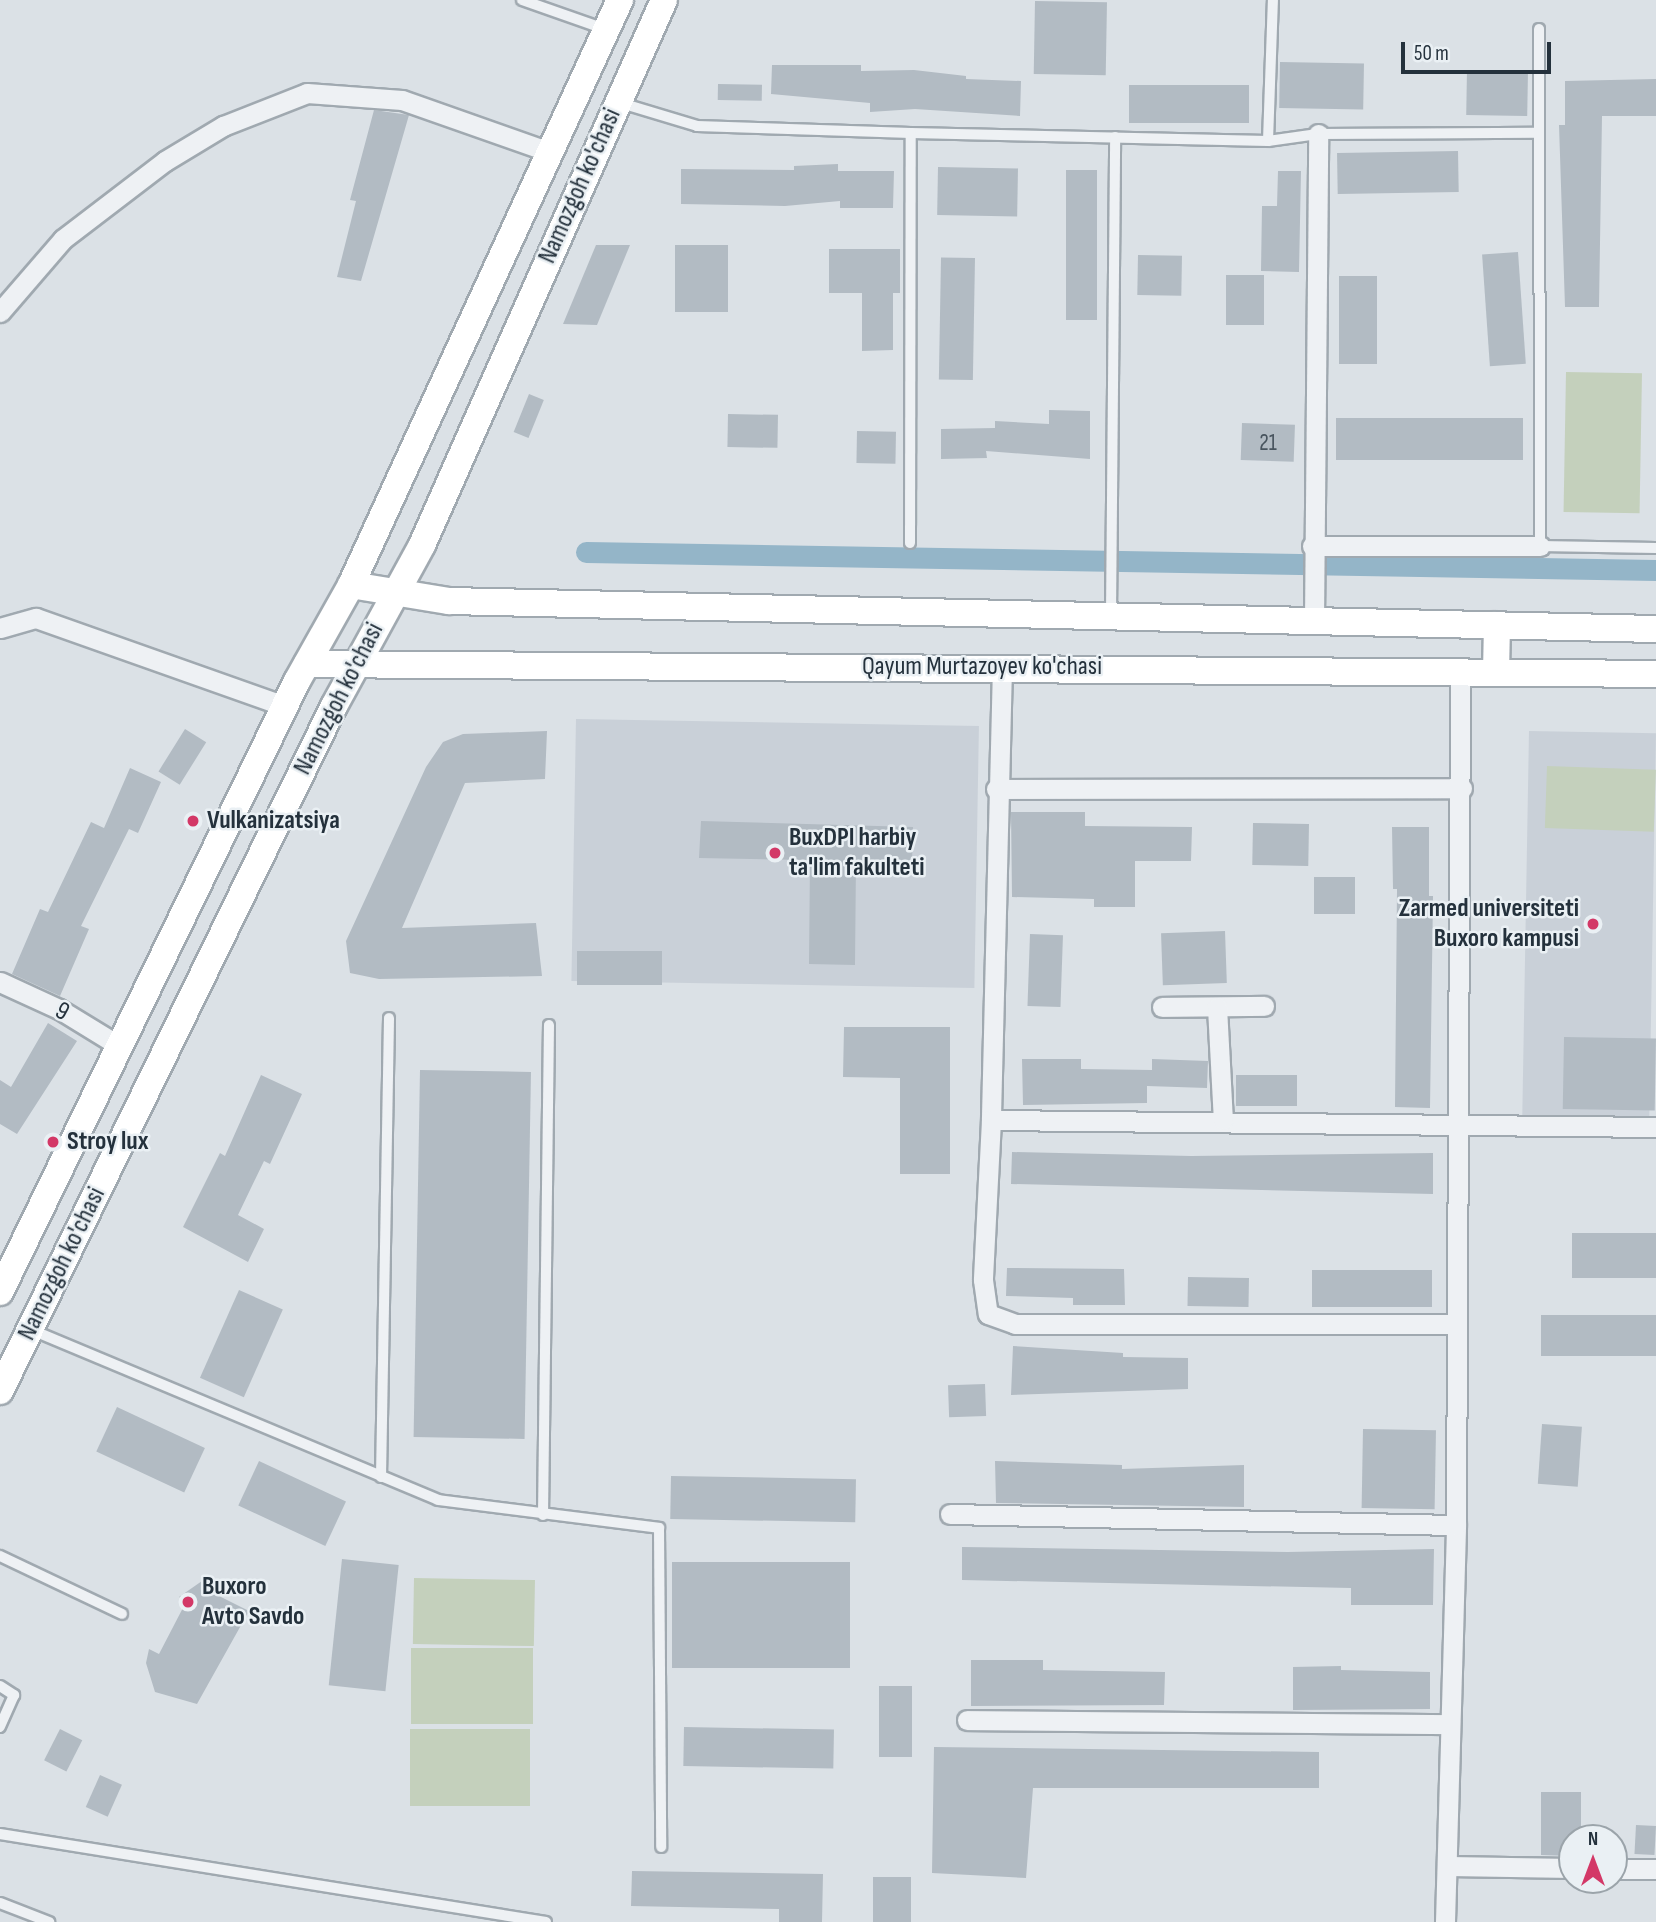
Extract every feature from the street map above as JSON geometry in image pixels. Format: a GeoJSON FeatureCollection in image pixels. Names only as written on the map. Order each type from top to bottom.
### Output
{"type":"FeatureCollection","features":[{"type":"Feature","properties":{"kind":"main road","name":"Namozgoh ko'chasi"},"geometry":{"type":"LineString","coordinates":[[0,1291],[121,1047],[284,706],[351,585],[620,0]]}},
{"type":"Feature","properties":{"kind":"main road","name":"Namozgoh ko'chasi"},"geometry":{"type":"LineString","coordinates":[[0,1391],[32,1330],[174,1030],[355,666],[422,545],[664,0]]}},
{"type":"Feature","properties":{"kind":"main road","name":"Qayum Murtazoyev ko'chasi"},"geometry":{"type":"LineString","coordinates":[[351,585],[449,601],[1656,629]]}},
{"type":"Feature","properties":{"kind":"main road"},"geometry":{"type":"LineString","coordinates":[[1496,672],[1497,625]]}},
{"type":"Feature","properties":{"kind":"main road","name":"Qayum Murtazoyev ko'chasi"},"geometry":{"type":"LineString","coordinates":[[307,664],[1002,666],[1656,674]]}},
{"type":"Feature","properties":{"kind":"street"},"geometry":{"type":"LineString","coordinates":[[0,312],[63,239],[165,161],[223,125],[307,93],[402,100],[550,152]]}},
{"type":"Feature","properties":{"kind":"street"},"geometry":{"type":"LineString","coordinates":[[1314,622],[1318,134]]}},
{"type":"Feature","properties":{"kind":"street"},"geometry":{"type":"LineString","coordinates":[[1313,550],[1540,546]]}},
{"type":"Feature","properties":{"kind":"street"},"geometry":{"type":"LineString","coordinates":[[0,628],[36,618],[284,706]]}},
{"type":"Feature","properties":{"kind":"street"},"geometry":{"type":"LineString","coordinates":[[1002,666],[996,789],[991,1120],[984,1280],[988,1314],[1015,1324],[1455,1324]]}},
{"type":"Feature","properties":{"kind":"street"},"geometry":{"type":"LineString","coordinates":[[1445,1922],[1456,1525],[1455,1324],[1462,788],[1460,671]]}},
{"type":"Feature","properties":{"kind":"street"},"geometry":{"type":"LineString","coordinates":[[996,789],[1462,788]]}},
{"type":"Feature","properties":{"kind":"street","name":"9"},"geometry":{"type":"LineString","coordinates":[[0,982],[59,1009],[121,1047]]}},
{"type":"Feature","properties":{"kind":"street"},"geometry":{"type":"LineString","coordinates":[[1162,1007],[1264,1006]]}},
{"type":"Feature","properties":{"kind":"street"},"geometry":{"type":"LineString","coordinates":[[1217,1007],[1223,1120]]}},
{"type":"Feature","properties":{"kind":"street"},"geometry":{"type":"LineString","coordinates":[[991,1120],[1223,1120],[1458,1126],[1656,1127]]}},
{"type":"Feature","properties":{"kind":"street"},"geometry":{"type":"LineString","coordinates":[[950,1514],[1456,1525]]}},
{"type":"Feature","properties":{"kind":"street"},"geometry":{"type":"LineString","coordinates":[[967,1720],[1450,1724]]}},
{"type":"Feature","properties":{"kind":"street"},"geometry":{"type":"LineString","coordinates":[[1448,1867],[1558,1868]]}},
{"type":"Feature","properties":{"kind":"street"},"geometry":{"type":"LineString","coordinates":[[1628,1869],[1656,1869]]}},
{"type":"Feature","properties":{"kind":"lane"},"geometry":{"type":"LineString","coordinates":[[522,0],[606,29]]}},
{"type":"Feature","properties":{"kind":"lane"},"geometry":{"type":"LineString","coordinates":[[1268,141],[1273,0]]}},
{"type":"Feature","properties":{"kind":"lane"},"geometry":{"type":"LineString","coordinates":[[1539,29],[1537,133],[1540,546],[1656,548]]}},
{"type":"Feature","properties":{"kind":"lane"},"geometry":{"type":"LineString","coordinates":[[618,102],[697,125],[911,133],[1268,141],[1318,134],[1537,133]]}},
{"type":"Feature","properties":{"kind":"lane"},"geometry":{"type":"LineString","coordinates":[[910,543],[911,133]]}},
{"type":"Feature","properties":{"kind":"lane"},"geometry":{"type":"LineString","coordinates":[[1111,618],[1114,553],[1115,137]]}},
{"type":"Feature","properties":{"kind":"lane"},"geometry":{"type":"LineString","coordinates":[[381,1477],[389,1018]]}},
{"type":"Feature","properties":{"kind":"lane"},"geometry":{"type":"LineString","coordinates":[[543,1515],[549,1026]]}},
{"type":"Feature","properties":{"kind":"lane"},"geometry":{"type":"LineString","coordinates":[[32,1330],[438,1500],[659,1528],[662,1847]]}},
{"type":"Feature","properties":{"kind":"lane"},"geometry":{"type":"LineString","coordinates":[[0,1556],[122,1614]]}},
{"type":"Feature","properties":{"kind":"lane"},"geometry":{"type":"LineString","coordinates":[[0,1686],[14,1695],[0,1727]]}},
{"type":"Feature","properties":{"kind":"lane"},"geometry":{"type":"LineString","coordinates":[[0,1834],[546,1922]]}},
{"type":"Feature","properties":{"kind":"lane"},"geometry":{"type":"LineString","coordinates":[[0,1903],[49,1922]]}},
{"type":"Feature","properties":{"kind":"shaded area","name":"BuxDPI harbiy ta'lim fakulteti"},"geometry":{"type":"Polygon","coordinates":[[[576,719],[979,726],[974,988],[571,981],[576,719]]]}},
{"type":"Feature","properties":{"kind":"shaded area","name":"Zarmed universiteti Buxoro kampusi"},"geometry":{"type":"Polygon","coordinates":[[[1529,731],[1656,733],[1649,1119],[1522,1117],[1529,731]]]}},
{"type":"Feature","properties":{"kind":"green space"},"geometry":{"type":"Polygon","coordinates":[[[1566,372],[1642,373],[1640,513],[1564,512],[1566,372]]]}},
{"type":"Feature","properties":{"kind":"green space"},"geometry":{"type":"Polygon","coordinates":[[[1547,766],[1656,770],[1654,832],[1545,828],[1547,766]]]}},
{"type":"Feature","properties":{"kind":"green space"},"geometry":{"type":"Polygon","coordinates":[[[414,1578],[535,1580],[534,1646],[413,1644],[414,1578]]]}},
{"type":"Feature","properties":{"kind":"green space"},"geometry":{"type":"Polygon","coordinates":[[[411,1648],[533,1648],[533,1724],[411,1724],[411,1648]]]}},
{"type":"Feature","properties":{"kind":"green space"},"geometry":{"type":"Polygon","coordinates":[[[410,1729],[530,1729],[530,1806],[410,1806],[410,1729]]]}},
{"type":"Feature","properties":{"kind":"building"},"geometry":{"type":"Polygon","coordinates":[[[1035,1],[1107,2],[1106,75],[1034,74],[1035,1]]]}},
{"type":"Feature","properties":{"kind":"building"},"geometry":{"type":"Polygon","coordinates":[[[1280,62],[1364,63],[1363,109],[1279,108],[1280,62]]]}},
{"type":"Feature","properties":{"kind":"building"},"geometry":{"type":"Polygon","coordinates":[[[772,65],[861,65],[861,71],[914,70],[966,76],[966,79],[1021,81],[1020,116],[915,109],[870,112],[870,103],[771,94],[772,65]]]}},
{"type":"Feature","properties":{"kind":"building"},"geometry":{"type":"Polygon","coordinates":[[[1467,70],[1528,71],[1527,116],[1466,115],[1467,70]]]}},
{"type":"Feature","properties":{"kind":"building"},"geometry":{"type":"Polygon","coordinates":[[[1656,79],[1656,116],[1602,116],[1599,307],[1565,307],[1559,125],[1565,125],[1565,81],[1656,79]]]}},
{"type":"Feature","properties":{"kind":"building"},"geometry":{"type":"Polygon","coordinates":[[[718,84],[762,85],[762,101],[718,100],[718,84]]]}},
{"type":"Feature","properties":{"kind":"building"},"geometry":{"type":"Polygon","coordinates":[[[1129,85],[1249,85],[1249,123],[1129,123],[1129,85]]]}},
{"type":"Feature","properties":{"kind":"building"},"geometry":{"type":"Polygon","coordinates":[[[374,110],[409,115],[361,281],[337,277],[356,201],[350,200],[374,110]]]}},
{"type":"Feature","properties":{"kind":"building"},"geometry":{"type":"Polygon","coordinates":[[[1458,151],[1459,192],[1338,194],[1337,153],[1458,151]]]}},
{"type":"Feature","properties":{"kind":"building"},"geometry":{"type":"Polygon","coordinates":[[[838,164],[838,171],[894,171],[893,208],[840,208],[840,201],[785,206],[681,204],[681,169],[794,170],[794,166],[838,164]]]}},
{"type":"Feature","properties":{"kind":"building"},"geometry":{"type":"Polygon","coordinates":[[[938,167],[1018,168],[1017,216],[937,215],[938,167]]]}},
{"type":"Feature","properties":{"kind":"building"},"geometry":{"type":"Polygon","coordinates":[[[1066,170],[1097,170],[1097,320],[1066,320],[1066,170]]]}},
{"type":"Feature","properties":{"kind":"building"},"geometry":{"type":"Polygon","coordinates":[[[1278,171],[1301,171],[1299,272],[1261,271],[1262,206],[1277,206],[1278,171]]]}},
{"type":"Feature","properties":{"kind":"building"},"geometry":{"type":"Polygon","coordinates":[[[596,245],[630,245],[597,325],[563,324],[596,245]]]}},
{"type":"Feature","properties":{"kind":"building"},"geometry":{"type":"Polygon","coordinates":[[[675,245],[728,245],[728,312],[675,312],[675,245]]]}},
{"type":"Feature","properties":{"kind":"building"},"geometry":{"type":"Polygon","coordinates":[[[829,249],[900,249],[900,293],[893,293],[893,350],[862,351],[862,293],[829,293],[829,249]]]}},
{"type":"Feature","properties":{"kind":"building"},"geometry":{"type":"Polygon","coordinates":[[[1518,252],[1526,364],[1490,366],[1482,255],[1518,252]]]}},
{"type":"Feature","properties":{"kind":"building"},"geometry":{"type":"Polygon","coordinates":[[[1138,255],[1182,256],[1181,296],[1137,295],[1138,255]]]}},
{"type":"Feature","properties":{"kind":"building"},"geometry":{"type":"Polygon","coordinates":[[[941,257],[975,258],[973,380],[939,379],[941,257]]]}},
{"type":"Feature","properties":{"kind":"building"},"geometry":{"type":"Polygon","coordinates":[[[1226,275],[1264,275],[1264,325],[1226,325],[1226,275]]]}},
{"type":"Feature","properties":{"kind":"building"},"geometry":{"type":"Polygon","coordinates":[[[1339,276],[1377,276],[1377,364],[1339,364],[1339,276]]]}},
{"type":"Feature","properties":{"kind":"building"},"geometry":{"type":"Polygon","coordinates":[[[529,394],[544,400],[528,438],[514,432],[529,394]]]}},
{"type":"Feature","properties":{"kind":"building"},"geometry":{"type":"Polygon","coordinates":[[[1049,410],[1090,411],[1090,459],[986,451],[987,458],[941,459],[941,429],[995,428],[995,421],[1049,424],[1049,410]]]}},
{"type":"Feature","properties":{"kind":"building"},"geometry":{"type":"Polygon","coordinates":[[[728,414],[778,415],[777,448],[727,447],[728,414]]]}},
{"type":"Feature","properties":{"kind":"building"},"geometry":{"type":"Polygon","coordinates":[[[1336,418],[1523,418],[1523,460],[1336,460],[1336,418]]]}},
{"type":"Feature","properties":{"kind":"building"},"geometry":{"type":"Polygon","coordinates":[[[1242,423],[1295,425],[1294,462],[1241,460],[1242,423]]]}},
{"type":"Feature","properties":{"kind":"building"},"geometry":{"type":"Polygon","coordinates":[[[857,431],[896,432],[895,464],[856,463],[857,431]]]}},
{"type":"Feature","properties":{"kind":"building"},"geometry":{"type":"Polygon","coordinates":[[[185,729],[206,742],[180,785],[159,771],[185,729]]]}},
{"type":"Feature","properties":{"kind":"building"},"geometry":{"type":"Polygon","coordinates":[[[547,731],[545,779],[465,783],[402,928],[536,923],[542,976],[379,979],[350,973],[346,941],[426,767],[443,742],[463,734],[547,731]]]}},
{"type":"Feature","properties":{"kind":"building"},"geometry":{"type":"Polygon","coordinates":[[[130,768],[161,782],[138,833],[129,829],[81,926],[89,929],[60,996],[12,974],[40,909],[48,912],[91,822],[104,828],[130,768]]]}},
{"type":"Feature","properties":{"kind":"building"},"geometry":{"type":"Polygon","coordinates":[[[1011,812],[1085,812],[1085,826],[1192,827],[1191,861],[1135,861],[1135,907],[1094,907],[1094,899],[1012,897],[1011,812]]]}},
{"type":"Feature","properties":{"kind":"building"},"geometry":{"type":"Polygon","coordinates":[[[701,821],[913,827],[912,863],[856,861],[855,965],[809,964],[810,860],[699,858],[701,821]]]}},
{"type":"Feature","properties":{"kind":"building"},"geometry":{"type":"Polygon","coordinates":[[[1253,823],[1309,824],[1308,866],[1252,865],[1253,823]]]}},
{"type":"Feature","properties":{"kind":"building"},"geometry":{"type":"Polygon","coordinates":[[[1392,827],[1429,827],[1429,896],[1433,896],[1430,1108],[1395,1107],[1397,889],[1393,889],[1392,827]]]}},
{"type":"Feature","properties":{"kind":"building"},"geometry":{"type":"Polygon","coordinates":[[[1314,877],[1355,877],[1355,914],[1314,914],[1314,877]]]}},
{"type":"Feature","properties":{"kind":"building"},"geometry":{"type":"Polygon","coordinates":[[[1225,931],[1227,983],[1163,985],[1161,933],[1225,931]]]}},
{"type":"Feature","properties":{"kind":"building"},"geometry":{"type":"Polygon","coordinates":[[[1030,934],[1063,935],[1060,1007],[1027,1006],[1030,934]]]}},
{"type":"Feature","properties":{"kind":"building"},"geometry":{"type":"Polygon","coordinates":[[[577,951],[662,951],[662,985],[577,985],[577,951]]]}},
{"type":"Feature","properties":{"kind":"building"},"geometry":{"type":"Polygon","coordinates":[[[48,1023],[77,1041],[17,1134],[0,1124],[0,1080],[11,1087],[48,1023]]]}},
{"type":"Feature","properties":{"kind":"building"},"geometry":{"type":"Polygon","coordinates":[[[844,1027],[950,1027],[950,1174],[900,1174],[900,1078],[843,1077],[844,1027]]]}},
{"type":"Feature","properties":{"kind":"building"},"geometry":{"type":"Polygon","coordinates":[[[1564,1037],[1656,1039],[1655,1111],[1563,1109],[1564,1037]]]}},
{"type":"Feature","properties":{"kind":"building"},"geometry":{"type":"Polygon","coordinates":[[[1022,1059],[1081,1059],[1081,1069],[1152,1070],[1152,1059],[1208,1061],[1207,1088],[1147,1086],[1147,1103],[1023,1105],[1022,1059]]]}},
{"type":"Feature","properties":{"kind":"building"},"geometry":{"type":"Polygon","coordinates":[[[420,1070],[531,1072],[525,1439],[414,1437],[420,1070]]]}},
{"type":"Feature","properties":{"kind":"building"},"geometry":{"type":"Polygon","coordinates":[[[261,1075],[302,1094],[270,1164],[264,1161],[238,1215],[264,1229],[248,1262],[183,1227],[220,1153],[225,1156],[261,1075]]]}},
{"type":"Feature","properties":{"kind":"building"},"geometry":{"type":"Polygon","coordinates":[[[1236,1075],[1297,1075],[1297,1106],[1236,1106],[1236,1075]]]}},
{"type":"Feature","properties":{"kind":"building"},"geometry":{"type":"Polygon","coordinates":[[[1012,1152],[1191,1156],[1433,1153],[1433,1194],[1011,1184],[1012,1152]]]}},
{"type":"Feature","properties":{"kind":"building"},"geometry":{"type":"Polygon","coordinates":[[[1572,1233],[1656,1233],[1656,1278],[1572,1278],[1572,1233]]]}},
{"type":"Feature","properties":{"kind":"building"},"geometry":{"type":"Polygon","coordinates":[[[1007,1268],[1124,1269],[1125,1305],[1073,1305],[1073,1298],[1006,1296],[1007,1268]]]}},
{"type":"Feature","properties":{"kind":"building"},"geometry":{"type":"Polygon","coordinates":[[[1312,1270],[1432,1270],[1432,1307],[1312,1307],[1312,1270]]]}},
{"type":"Feature","properties":{"kind":"building"},"geometry":{"type":"Polygon","coordinates":[[[1188,1277],[1249,1278],[1248,1307],[1187,1306],[1188,1277]]]}},
{"type":"Feature","properties":{"kind":"building"},"geometry":{"type":"Polygon","coordinates":[[[239,1290],[283,1310],[244,1397],[200,1378],[239,1290]]]}},
{"type":"Feature","properties":{"kind":"building"},"geometry":{"type":"Polygon","coordinates":[[[1541,1315],[1656,1315],[1656,1356],[1541,1356],[1541,1315]]]}},
{"type":"Feature","properties":{"kind":"building"},"geometry":{"type":"Polygon","coordinates":[[[1013,1346],[1123,1353],[1123,1357],[1188,1358],[1188,1389],[1011,1395],[1013,1346]]]}},
{"type":"Feature","properties":{"kind":"building"},"geometry":{"type":"Polygon","coordinates":[[[985,1384],[986,1416],[949,1417],[948,1385],[985,1384]]]}},
{"type":"Feature","properties":{"kind":"building"},"geometry":{"type":"Polygon","coordinates":[[[117,1407],[205,1448],[184,1492],[96,1451],[117,1407]]]}},
{"type":"Feature","properties":{"kind":"building"},"geometry":{"type":"Polygon","coordinates":[[[1542,1424],[1582,1427],[1578,1487],[1538,1484],[1542,1424]]]}},
{"type":"Feature","properties":{"kind":"building"},"geometry":{"type":"Polygon","coordinates":[[[1363,1429],[1436,1430],[1435,1509],[1362,1508],[1363,1429]]]}},
{"type":"Feature","properties":{"kind":"building"},"geometry":{"type":"Polygon","coordinates":[[[259,1461],[346,1502],[325,1546],[238,1505],[259,1461]]]}},
{"type":"Feature","properties":{"kind":"building"},"geometry":{"type":"Polygon","coordinates":[[[995,1461],[1122,1465],[1122,1469],[1244,1465],[1244,1507],[996,1503],[995,1461]]]}},
{"type":"Feature","properties":{"kind":"building"},"geometry":{"type":"Polygon","coordinates":[[[671,1476],[856,1479],[855,1522],[670,1519],[671,1476]]]}},
{"type":"Feature","properties":{"kind":"building"},"geometry":{"type":"Polygon","coordinates":[[[962,1547],[1288,1552],[1434,1549],[1433,1605],[1351,1605],[1351,1588],[962,1580],[962,1547]]]}},
{"type":"Feature","properties":{"kind":"building"},"geometry":{"type":"Polygon","coordinates":[[[342,1559],[399,1565],[385,1691],[329,1685],[342,1559]]]}},
{"type":"Feature","properties":{"kind":"building"},"geometry":{"type":"Polygon","coordinates":[[[672,1562],[850,1562],[850,1668],[672,1668],[672,1562]]]}},
{"type":"Feature","properties":{"kind":"building"},"geometry":{"type":"Polygon","coordinates":[[[202,1581],[222,1585],[217,1595],[249,1611],[197,1704],[155,1692],[146,1663],[149,1649],[159,1654],[186,1602],[179,1597],[202,1581]]]}},
{"type":"Feature","properties":{"kind":"building"},"geometry":{"type":"Polygon","coordinates":[[[971,1660],[1043,1660],[1043,1670],[1165,1672],[1164,1705],[971,1706],[971,1660]]]}},
{"type":"Feature","properties":{"kind":"building"},"geometry":{"type":"Polygon","coordinates":[[[1341,1666],[1341,1670],[1430,1672],[1430,1709],[1293,1710],[1293,1667],[1341,1666]]]}},
{"type":"Feature","properties":{"kind":"building"},"geometry":{"type":"Polygon","coordinates":[[[879,1686],[912,1686],[912,1757],[879,1757],[879,1686]]]}},
{"type":"Feature","properties":{"kind":"building"},"geometry":{"type":"Polygon","coordinates":[[[684,1727],[834,1730],[833,1769],[683,1766],[684,1727]]]}},
{"type":"Feature","properties":{"kind":"building"},"geometry":{"type":"Polygon","coordinates":[[[60,1729],[82,1740],[66,1772],[44,1760],[60,1729]]]}},
{"type":"Feature","properties":{"kind":"building"},"geometry":{"type":"Polygon","coordinates":[[[934,1747],[1319,1752],[1319,1788],[1033,1788],[1026,1878],[932,1873],[934,1747]]]}},
{"type":"Feature","properties":{"kind":"building"},"geometry":{"type":"Polygon","coordinates":[[[100,1775],[122,1785],[108,1817],[86,1807],[100,1775]]]}},
{"type":"Feature","properties":{"kind":"building"},"geometry":{"type":"Polygon","coordinates":[[[1541,1792],[1581,1792],[1581,1824],[1558,1824],[1558,1856],[1541,1855],[1541,1792]]]}},
{"type":"Feature","properties":{"kind":"building"},"geometry":{"type":"Polygon","coordinates":[[[1636,1825],[1656,1826],[1654,1855],[1634,1854],[1636,1825]]]}},
{"type":"Feature","properties":{"kind":"building"},"geometry":{"type":"Polygon","coordinates":[[[632,1871],[823,1874],[822,1922],[779,1922],[779,1909],[631,1906],[632,1871]]]}},
{"type":"Feature","properties":{"kind":"building"},"geometry":{"type":"Polygon","coordinates":[[[873,1877],[911,1877],[911,1922],[873,1922],[873,1877]]]}},
{"type":"Feature","properties":{"kind":"waterway"},"geometry":{"type":"LineString","coordinates":[[586,552],[1656,570]]}},
{"type":"Feature","properties":{"kind":"place","name":"Vulkanizatsiya"},"geometry":{"type":"Point","coordinates":[193,821]}},
{"type":"Feature","properties":{"kind":"place","name":"BuxDPI harbiy ta'lim fakulteti"},"geometry":{"type":"Point","coordinates":[775,853]}},
{"type":"Feature","properties":{"kind":"place","name":"Zarmed universiteti Buxoro kampusi"},"geometry":{"type":"Point","coordinates":[1593,924]}},
{"type":"Feature","properties":{"kind":"place","name":"Stroy lux"},"geometry":{"type":"Point","coordinates":[53,1142]}},
{"type":"Feature","properties":{"kind":"place","name":"Buxoro Avto Savdo"},"geometry":{"type":"Point","coordinates":[188,1602]}}]}
